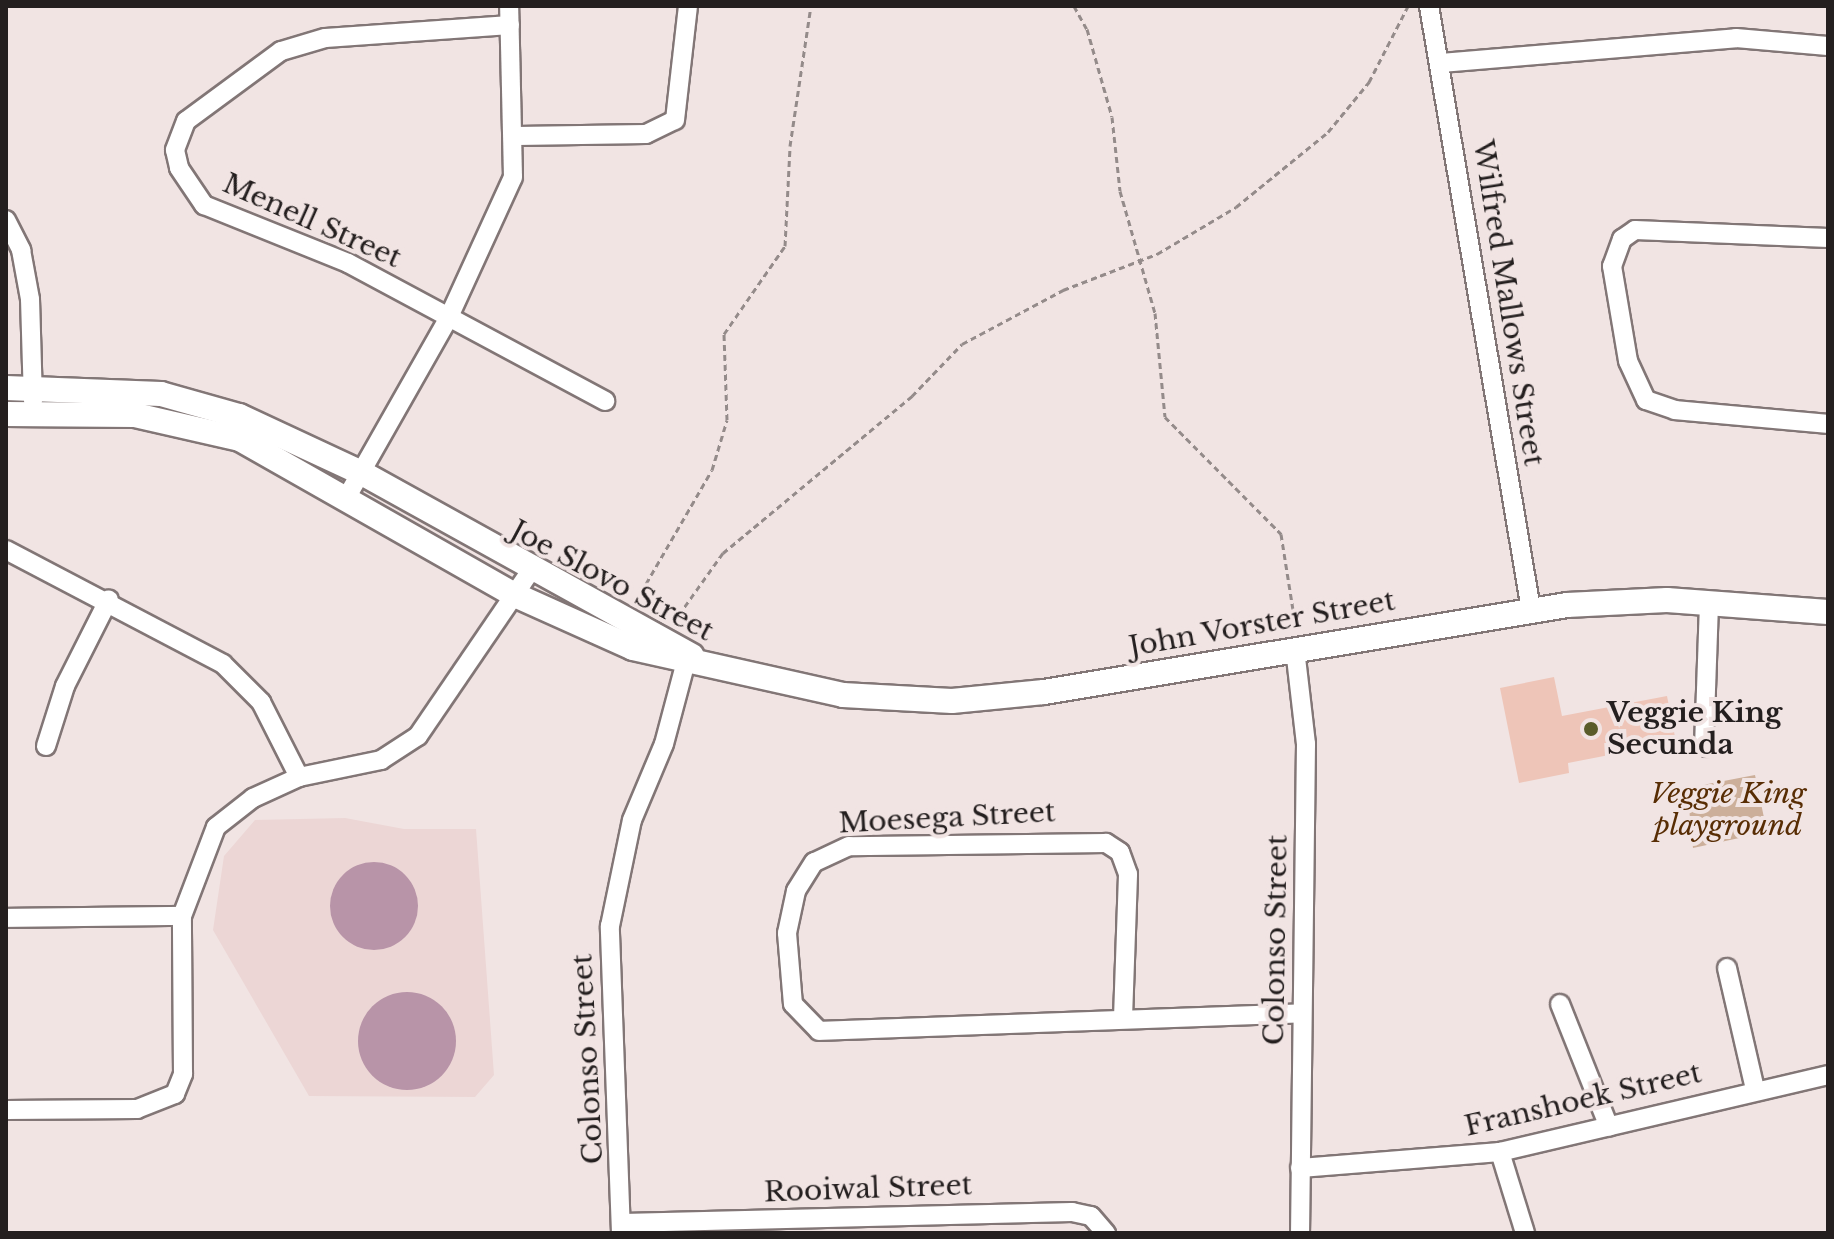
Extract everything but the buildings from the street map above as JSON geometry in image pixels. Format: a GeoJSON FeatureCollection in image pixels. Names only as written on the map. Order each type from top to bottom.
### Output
{"type":"FeatureCollection","features":[{"type":"Feature","properties":{"kind":"street"},"geometry":{"type":"LineString","coordinates":[[348,495],[448,319],[503,205],[517,136],[509,6]]}},
{"type":"Feature","properties":{"kind":"street"},"geometry":{"type":"LineString","coordinates":[[517,136],[646,134],[675,120],[688,6]]}},
{"type":"Feature","properties":{"kind":"street","name":"Wilfred Mallows Street"},"geometry":{"type":"LineString","coordinates":[[1429,6],[1531,610]]}},
{"type":"Feature","properties":{"kind":"street","name":"Menell Street"},"geometry":{"type":"LineString","coordinates":[[510,25],[299,43],[198,112],[178,136],[179,168],[204,205],[348,263],[605,401]]}},
{"type":"Feature","properties":{"kind":"street"},"geometry":{"type":"LineString","coordinates":[[1441,63],[1736,38],[1828,46]]}},
{"type":"Feature","properties":{"kind":"street"},"geometry":{"type":"LineString","coordinates":[[6,220],[21,250],[30,299],[34,387],[32,414]]}},
{"type":"Feature","properties":{"kind":"street"},"geometry":{"type":"LineString","coordinates":[[1828,238],[1635,230],[1622,239],[1612,266],[1628,361],[1646,400],[1675,410],[1828,424]]}},
{"type":"Feature","properties":{"kind":"street","name":"Joe Slovo Street"},"geometry":{"type":"LineString","coordinates":[[6,388],[161,394],[209,405],[362,473],[530,572],[662,638],[686,658]]}},
{"type":"Feature","properties":{"kind":"street","name":"Joe Slovo Street"},"geometry":{"type":"LineString","coordinates":[[6,414],[179,422],[240,439],[348,495],[515,595],[633,648],[686,658],[709,667]]}},
{"type":"Feature","properties":{"kind":"street"},"geometry":{"type":"LineString","coordinates":[[6,550],[109,599],[246,683],[299,777]]}},
{"type":"Feature","properties":{"kind":"street"},"geometry":{"type":"LineString","coordinates":[[6,1110],[137,1109],[175,1094],[183,1074],[182,916],[216,827],[253,798],[299,777],[381,760],[418,736],[530,572]]}},
{"type":"Feature","properties":{"kind":"street"},"geometry":{"type":"LineString","coordinates":[[46,746],[65,686],[109,599]]}},
{"type":"Feature","properties":{"kind":"street","name":"John Vorster Street"},"geometry":{"type":"LineString","coordinates":[[709,667],[843,695],[952,701],[1531,610],[1618,601],[1828,612]]}},
{"type":"Feature","properties":{"kind":"street"},"geometry":{"type":"LineString","coordinates":[[1704,747],[1709,604]]}},
{"type":"Feature","properties":{"kind":"street","name":"Colonso Street"},"geometry":{"type":"LineString","coordinates":[[1295,649],[1306,744],[1300,1233]]}},
{"type":"Feature","properties":{"kind":"street","name":"Colonso Street"},"geometry":{"type":"LineString","coordinates":[[622,1228],[610,926],[632,820],[664,744],[686,658]]}},
{"type":"Feature","properties":{"kind":"street","name":"Moesega Street"},"geometry":{"type":"LineString","coordinates":[[1123,1018],[1128,874],[1120,852],[1106,843],[849,846],[814,862],[796,891],[787,933],[793,1004],[819,1031],[1302,1013]]}},
{"type":"Feature","properties":{"kind":"street"},"geometry":{"type":"LineString","coordinates":[[6,918],[182,916]]}},
{"type":"Feature","properties":{"kind":"street"},"geometry":{"type":"LineString","coordinates":[[1727,968],[1755,1089]]}},
{"type":"Feature","properties":{"kind":"street"},"geometry":{"type":"LineString","coordinates":[[1560,1004],[1609,1127]]}},
{"type":"Feature","properties":{"kind":"street","name":"Franshoek Street"},"geometry":{"type":"LineString","coordinates":[[1300,1168],[1500,1152],[1755,1089],[1828,1075]]}},
{"type":"Feature","properties":{"kind":"street"},"geometry":{"type":"LineString","coordinates":[[1500,1152],[1525,1233]]}},
{"type":"Feature","properties":{"kind":"street","name":"Rooiwal Street"},"geometry":{"type":"LineString","coordinates":[[622,1228],[1072,1212],[1091,1216],[1106,1233]]}},
{"type":"Feature","properties":{"kind":"path"},"geometry":{"type":"LineString","coordinates":[[626,619],[712,470],[727,420],[724,334],[785,246],[790,146],[811,6]]}},
{"type":"Feature","properties":{"kind":"path"},"geometry":{"type":"LineString","coordinates":[[1074,6],[1087,29],[1112,117],[1120,191],[1155,313],[1165,417],[1281,534],[1297,607],[1295,649]]}},
{"type":"Feature","properties":{"kind":"path"},"geometry":{"type":"LineString","coordinates":[[662,638],[723,553],[912,396],[962,344],[1063,290],[1141,261],[1236,207],[1328,132],[1369,82],[1408,6]]}},
{"type":"Feature","properties":{"kind":"shaded area"},"geometry":{"type":"Polygon","coordinates":[[[345,818],[404,829],[476,829],[494,1075],[475,1097],[309,1096],[213,930],[224,856],[255,820],[345,818]]]}},
{"type":"Feature","properties":{"kind":"shaded area"},"geometry":{"type":"Polygon","coordinates":[[[374,862],[391,865],[405,875],[415,889],[418,906],[415,923],[405,937],[391,947],[374,950],[357,947],[343,937],[333,923],[330,906],[333,889],[343,875],[357,865],[374,862]]]}},
{"type":"Feature","properties":{"kind":"shaded area"},"geometry":{"type":"Polygon","coordinates":[[[407,992],[426,995],[442,1006],[453,1022],[456,1041],[453,1060],[442,1076],[426,1087],[407,1090],[388,1087],[372,1076],[361,1060],[358,1041],[361,1022],[372,1006],[388,995],[407,992]]]}},
{"type":"Feature","properties":{"kind":"green space","name":"Veggie King playground"},"geometry":{"type":"Polygon","coordinates":[[[1755,775],[1767,832],[1693,848],[1687,788],[1755,775]]]}},
{"type":"Feature","properties":{"kind":"place","name":"Veggie King Secunda"},"geometry":{"type":"Point","coordinates":[1591,729]}}]}
